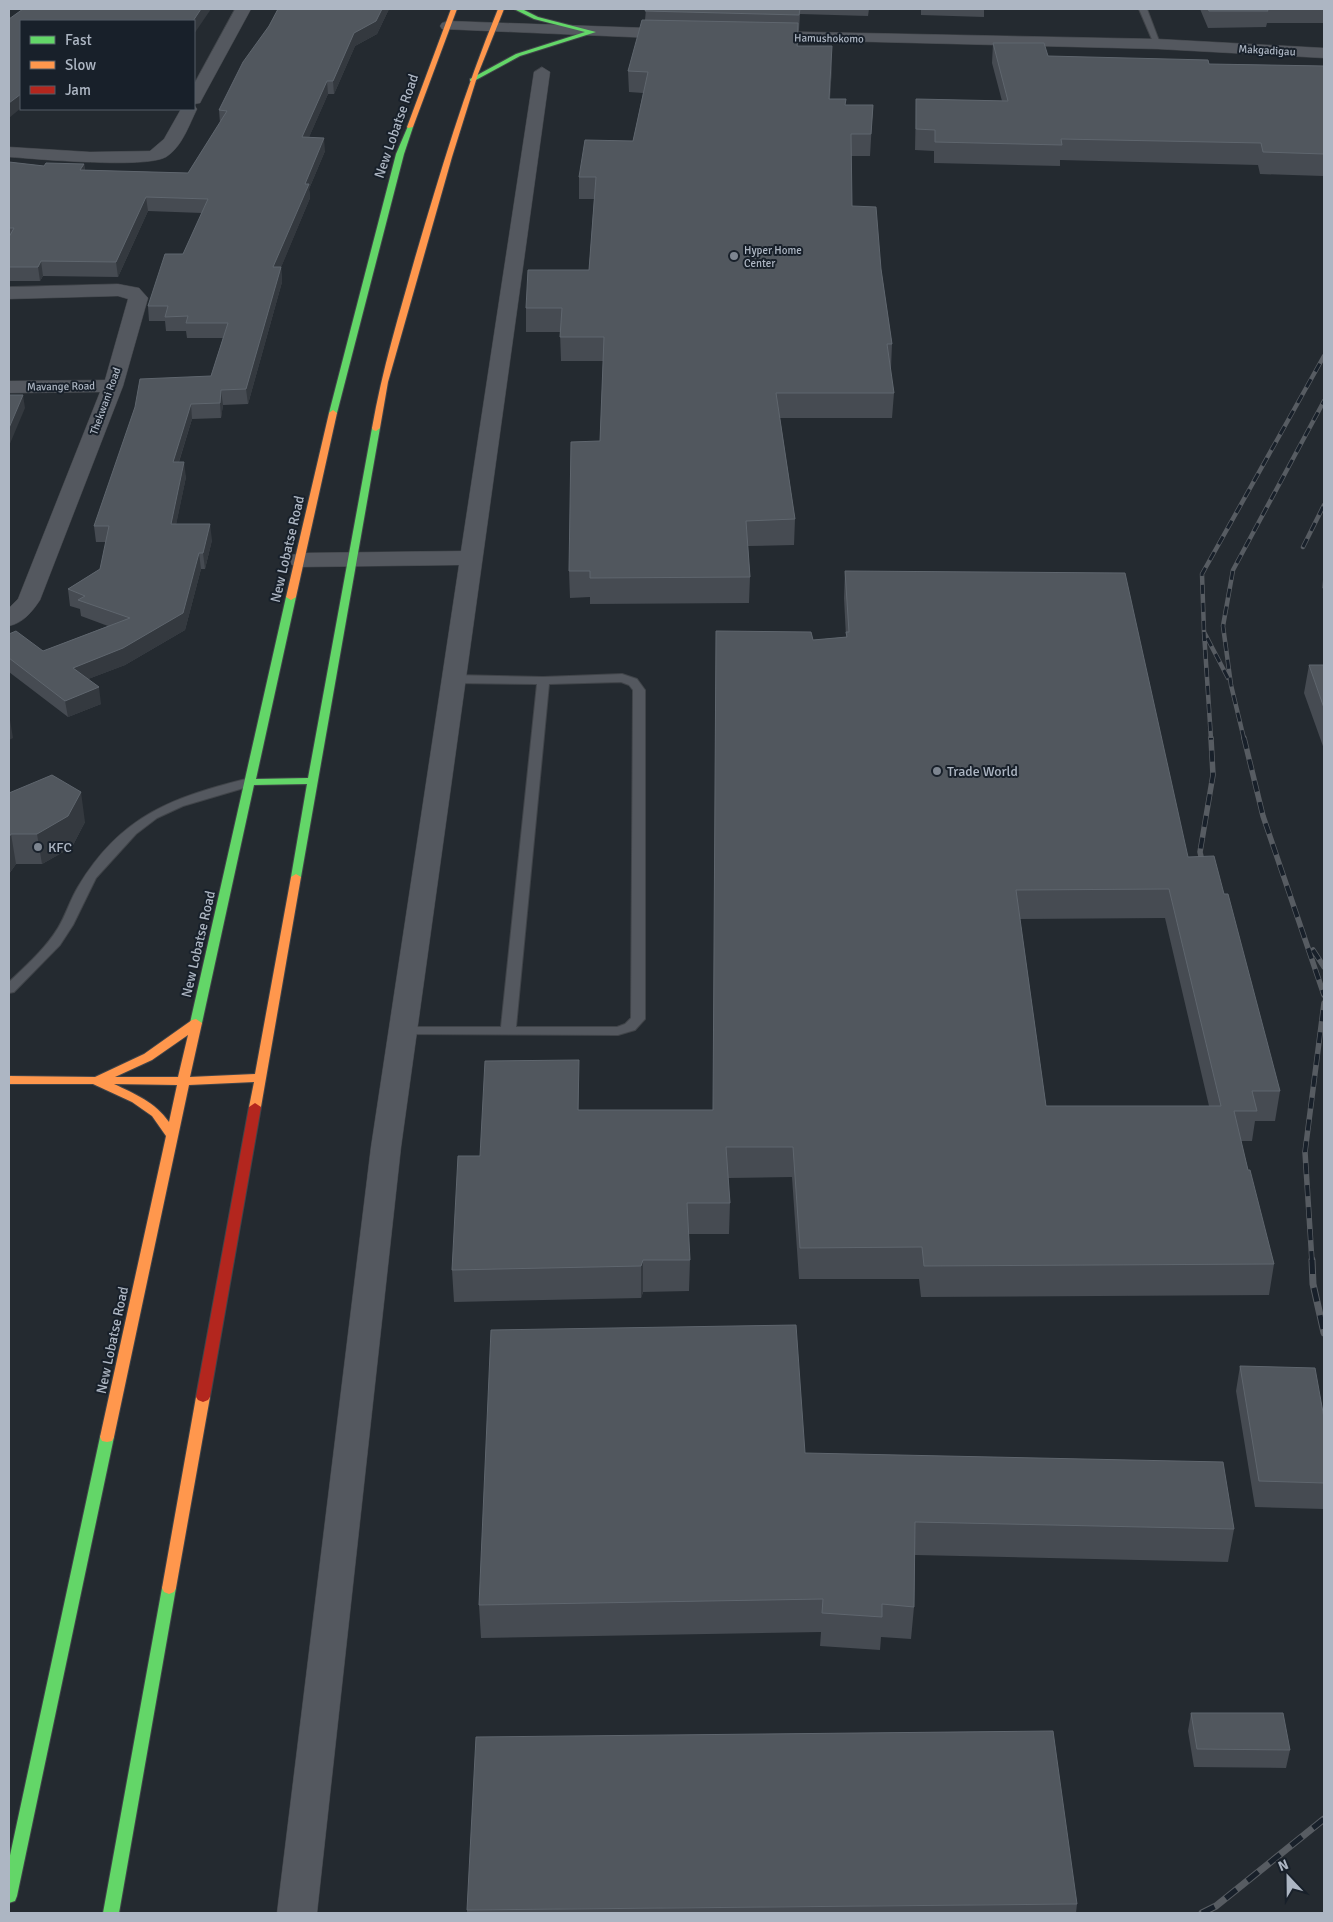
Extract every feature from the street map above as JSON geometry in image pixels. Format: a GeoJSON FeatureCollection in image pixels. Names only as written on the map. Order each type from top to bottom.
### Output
{"type":"FeatureCollection","features":[{"type":"Feature","properties":{"kind":"main road","name":"New Lobatse Road"},"geometry":{"type":"LineString","coordinates":[[9,1896],[182,1082],[340,381],[400,154],[454,9]]}},
{"type":"Feature","properties":{"kind":"main road"},"geometry":{"type":"LineString","coordinates":[[111,1913],[384,382],[449,153],[472,80],[496,27],[501,9]]}},
{"type":"Feature","properties":{"kind":"main road"},"geometry":{"type":"LineString","coordinates":[[517,9],[536,18],[593,32]]}},
{"type":"Feature","properties":{"kind":"main road"},"geometry":{"type":"LineString","coordinates":[[472,80],[518,55],[593,32]]}},
{"type":"Feature","properties":{"kind":"main road"},"geometry":{"type":"LineString","coordinates":[[250,782],[312,781]]}},
{"type":"Feature","properties":{"kind":"main road"},"geometry":{"type":"LineString","coordinates":[[96,1081],[136,1064],[180,1038],[195,1024]]}},
{"type":"Feature","properties":{"kind":"main road"},"geometry":{"type":"LineString","coordinates":[[9,1080],[182,1082],[259,1078]]}},
{"type":"Feature","properties":{"kind":"main road"},"geometry":{"type":"LineString","coordinates":[[96,1081],[136,1099],[156,1113],[171,1135]]}},
{"type":"Feature","properties":{"kind":"street"},"geometry":{"type":"LineString","coordinates":[[195,97],[243,9]]}},
{"type":"Feature","properties":{"kind":"street"},"geometry":{"type":"LineString","coordinates":[[448,26],[692,35]]}},
{"type":"Feature","properties":{"kind":"street","name":"Hamushokomo"},"geometry":{"type":"LineString","coordinates":[[741,36],[1158,44],[1209,47]]}},
{"type":"Feature","properties":{"kind":"street","name":"Makgadigau"},"geometry":{"type":"LineString","coordinates":[[1209,47],[1324,53]]}},
{"type":"Feature","properties":{"kind":"street"},"geometry":{"type":"LineString","coordinates":[[296,1913],[386,1147],[542,72]]}},
{"type":"Feature","properties":{"kind":"street"},"geometry":{"type":"LineString","coordinates":[[9,152],[90,157],[153,156],[160,154],[169,146],[188,110]]}},
{"type":"Feature","properties":{"kind":"street","name":"Thekwani Road"},"geometry":{"type":"LineString","coordinates":[[9,293],[118,290],[136,294],[138,298],[113,386],[28,600],[21,610],[9,619]]}},
{"type":"Feature","properties":{"kind":"street","name":"Mavange Road"},"geometry":{"type":"LineString","coordinates":[[9,387],[113,386]]}},
{"type":"Feature","properties":{"kind":"street"},"geometry":{"type":"LineString","coordinates":[[300,560],[471,558]]}},
{"type":"Feature","properties":{"kind":"lane"},"geometry":{"type":"LineString","coordinates":[[1143,9],[1158,44]]}},
{"type":"Feature","properties":{"kind":"lane"},"geometry":{"type":"LineString","coordinates":[[403,1031],[618,1031],[630,1027],[638,1019],[639,690],[633,682],[622,678],[543,680],[454,679]]}},
{"type":"Feature","properties":{"kind":"lane"},"geometry":{"type":"LineString","coordinates":[[508,1032],[543,680]]}},
{"type":"Feature","properties":{"kind":"lane"},"geometry":{"type":"LineString","coordinates":[[9,989],[42,958],[62,934],[80,894],[112,851],[140,824],[168,807],[210,792],[250,782]]}},
{"type":"Feature","properties":{"kind":"building"},"geometry":{"type":"Polygon","coordinates":[[[23,9],[201,9],[194,20],[20,20],[20,95],[9,103],[9,19],[23,9]]]}},
{"type":"Feature","properties":{"kind":"building"},"geometry":{"type":"Polygon","coordinates":[[[278,9],[382,9],[376,21],[354,33],[333,81],[327,81],[302,137],[324,138],[305,184],[309,184],[273,267],[281,267],[246,389],[221,390],[220,403],[191,404],[173,462],[184,462],[171,524],[210,524],[203,553],[199,553],[183,613],[123,648],[73,668],[99,687],[65,701],[9,658],[9,634],[16,631],[43,651],[130,618],[78,600],[85,596],[68,589],[100,569],[109,526],[94,526],[135,407],[140,379],[211,376],[228,323],[186,323],[188,316],[165,317],[168,306],[148,306],[165,254],[183,254],[208,199],[146,197],[116,262],[41,261],[38,267],[9,267],[9,237],[14,228],[9,228],[9,162],[44,166],[46,163],[84,164],[80,170],[188,173],[227,111],[219,110],[243,62],[269,26],[278,9]]]}},
{"type":"Feature","properties":{"kind":"building"},"geometry":{"type":"Polygon","coordinates":[[[646,9],[800,9],[799,15],[645,11],[646,9]]]}},
{"type":"Feature","properties":{"kind":"building"},"geometry":{"type":"Polygon","coordinates":[[[1208,9],[1267,9],[1268,11],[1209,11],[1208,9]]]}},
{"type":"Feature","properties":{"kind":"building"},"geometry":{"type":"Polygon","coordinates":[[[642,20],[798,23],[797,46],[832,46],[829,99],[846,99],[845,105],[873,105],[871,134],[851,134],[852,206],[876,207],[881,269],[892,344],[887,344],[894,393],[776,393],[795,519],[746,521],[750,577],[590,578],[590,571],[569,571],[571,442],[600,441],[604,337],[560,337],[562,308],[526,308],[528,270],[589,270],[596,177],[579,177],[585,140],[633,141],[648,72],[628,71],[642,20]]]}},
{"type":"Feature","properties":{"kind":"building"},"geometry":{"type":"Polygon","coordinates":[[[993,43],[1044,43],[1048,56],[1208,60],[1209,64],[1324,66],[1324,154],[1263,152],[1261,143],[1061,139],[1062,145],[935,142],[935,130],[916,129],[916,99],[1008,101],[993,43]]]}},
{"type":"Feature","properties":{"kind":"building"},"geometry":{"type":"Polygon","coordinates":[[[9,395],[23,395],[9,428],[9,395]]]}},
{"type":"Feature","properties":{"kind":"building"},"geometry":{"type":"Polygon","coordinates":[[[845,571],[1125,573],[1188,857],[1214,856],[1224,894],[1228,894],[1280,1091],[1252,1091],[1257,1111],[1234,1111],[1274,1264],[924,1266],[922,1247],[800,1248],[793,1147],[726,1147],[730,1203],[687,1203],[690,1260],[643,1260],[641,1266],[452,1270],[458,1156],[480,1156],[485,1061],[579,1060],[578,1110],[713,1110],[716,631],[811,632],[813,640],[847,637],[846,632],[849,632],[845,571]],[[1169,889],[1016,890],[1046,1106],[1221,1106],[1169,889]]]}},
{"type":"Feature","properties":{"kind":"building"},"geometry":{"type":"Polygon","coordinates":[[[1309,665],[1324,665],[1324,708],[1309,665]]]}},
{"type":"Feature","properties":{"kind":"building"},"geometry":{"type":"Polygon","coordinates":[[[52,775],[81,792],[68,816],[37,834],[11,834],[9,837],[9,793],[52,775]]]}},
{"type":"Feature","properties":{"kind":"building"},"geometry":{"type":"Polygon","coordinates":[[[796,1325],[805,1453],[1223,1462],[1234,1529],[915,1522],[914,1607],[882,1604],[882,1617],[822,1613],[823,1599],[479,1605],[491,1330],[796,1325]]]}},
{"type":"Feature","properties":{"kind":"building"},"geometry":{"type":"Polygon","coordinates":[[[1240,1366],[1315,1368],[1324,1418],[1324,1483],[1259,1481],[1240,1366]]]}},
{"type":"Feature","properties":{"kind":"building"},"geometry":{"type":"Polygon","coordinates":[[[1191,1713],[1283,1713],[1290,1750],[1197,1749],[1191,1713]]]}},
{"type":"Feature","properties":{"kind":"building"},"geometry":{"type":"Polygon","coordinates":[[[1053,1731],[1077,1904],[467,1910],[476,1737],[1053,1731]]]}},
{"type":"Feature","properties":{"kind":"railway"},"geometry":{"type":"LineString","coordinates":[[1204,632],[1202,574],[1324,356]]}},
{"type":"Feature","properties":{"kind":"railway"},"geometry":{"type":"LineString","coordinates":[[1244,739],[1231,685],[1223,626],[1233,570],[1324,401]]}},
{"type":"Feature","properties":{"kind":"railway"},"geometry":{"type":"LineString","coordinates":[[1303,547],[1324,505]]}},
{"type":"Feature","properties":{"kind":"railway"},"geometry":{"type":"LineString","coordinates":[[1204,632],[1228,678]]}},
{"type":"Feature","properties":{"kind":"railway"},"geometry":{"type":"LineString","coordinates":[[1204,632],[1211,739]]}},
{"type":"Feature","properties":{"kind":"railway"},"geometry":{"type":"LineString","coordinates":[[1204,870],[1200,852],[1213,775],[1211,738]]}},
{"type":"Feature","properties":{"kind":"railway"},"geometry":{"type":"LineString","coordinates":[[1244,738],[1263,816],[1324,995]]}},
{"type":"Feature","properties":{"kind":"railway"},"geometry":{"type":"LineString","coordinates":[[1313,950],[1324,967]]}},
{"type":"Feature","properties":{"kind":"railway"},"geometry":{"type":"LineString","coordinates":[[1312,1262],[1305,1152],[1324,1003]]}},
{"type":"Feature","properties":{"kind":"railway"},"geometry":{"type":"LineString","coordinates":[[1312,1260],[1313,1284],[1324,1333]]}},
{"type":"Feature","properties":{"kind":"railway"},"geometry":{"type":"LineString","coordinates":[[1202,1913],[1216,1906],[1324,1819]]}},
{"type":"Feature","properties":{"kind":"traffic: fast"},"geometry":{"type":"LineString","coordinates":[[517,9],[536,18],[592,32]]}},
{"type":"Feature","properties":{"kind":"traffic: fast"},"geometry":{"type":"LineString","coordinates":[[472,80],[518,55],[593,32]]}},
{"type":"Feature","properties":{"kind":"traffic: fast"},"geometry":{"type":"LineString","coordinates":[[333,413],[400,154],[410,127]]}},
{"type":"Feature","properties":{"kind":"traffic: fast"},"geometry":{"type":"LineString","coordinates":[[296,877],[376,428]]}},
{"type":"Feature","properties":{"kind":"traffic: fast"},"geometry":{"type":"LineString","coordinates":[[196,1023],[291,597]]}},
{"type":"Feature","properties":{"kind":"traffic: fast"},"geometry":{"type":"LineString","coordinates":[[250,782],[313,781]]}},
{"type":"Feature","properties":{"kind":"traffic: fast"},"geometry":{"type":"LineString","coordinates":[[9,1896],[107,1437]]}},
{"type":"Feature","properties":{"kind":"traffic: fast"},"geometry":{"type":"LineString","coordinates":[[111,1913],[169,1588]]}},
{"type":"Feature","properties":{"kind":"traffic: slow"},"geometry":{"type":"LineString","coordinates":[[410,127],[454,9]]}},
{"type":"Feature","properties":{"kind":"traffic: slow"},"geometry":{"type":"LineString","coordinates":[[376,428],[384,382],[448,157],[475,74],[501,9]]}},
{"type":"Feature","properties":{"kind":"traffic: slow"},"geometry":{"type":"LineString","coordinates":[[291,597],[333,413]]}},
{"type":"Feature","properties":{"kind":"traffic: slow"},"geometry":{"type":"LineString","coordinates":[[255,1107],[296,877]]}},
{"type":"Feature","properties":{"kind":"traffic: slow"},"geometry":{"type":"LineString","coordinates":[[107,1437],[196,1023]]}},
{"type":"Feature","properties":{"kind":"traffic: slow"},"geometry":{"type":"LineString","coordinates":[[96,1081],[148,1057],[195,1024]]}},
{"type":"Feature","properties":{"kind":"traffic: slow"},"geometry":{"type":"LineString","coordinates":[[9,1080],[183,1081],[259,1078]]}},
{"type":"Feature","properties":{"kind":"traffic: slow"},"geometry":{"type":"LineString","coordinates":[[96,1081],[136,1099],[156,1113],[171,1135]]}},
{"type":"Feature","properties":{"kind":"traffic: slow"},"geometry":{"type":"LineString","coordinates":[[169,1588],[203,1397]]}},
{"type":"Feature","properties":{"kind":"traffic: jam"},"geometry":{"type":"LineString","coordinates":[[203,1397],[255,1107]]}},
{"type":"Feature","properties":{"kind":"place","name":"Hyper Home Center"},"geometry":{"type":"Point","coordinates":[734,256]}},
{"type":"Feature","properties":{"kind":"place","name":"Trade World"},"geometry":{"type":"Point","coordinates":[937,771]}},
{"type":"Feature","properties":{"kind":"place","name":"KFC"},"geometry":{"type":"Point","coordinates":[38,847]}}]}
